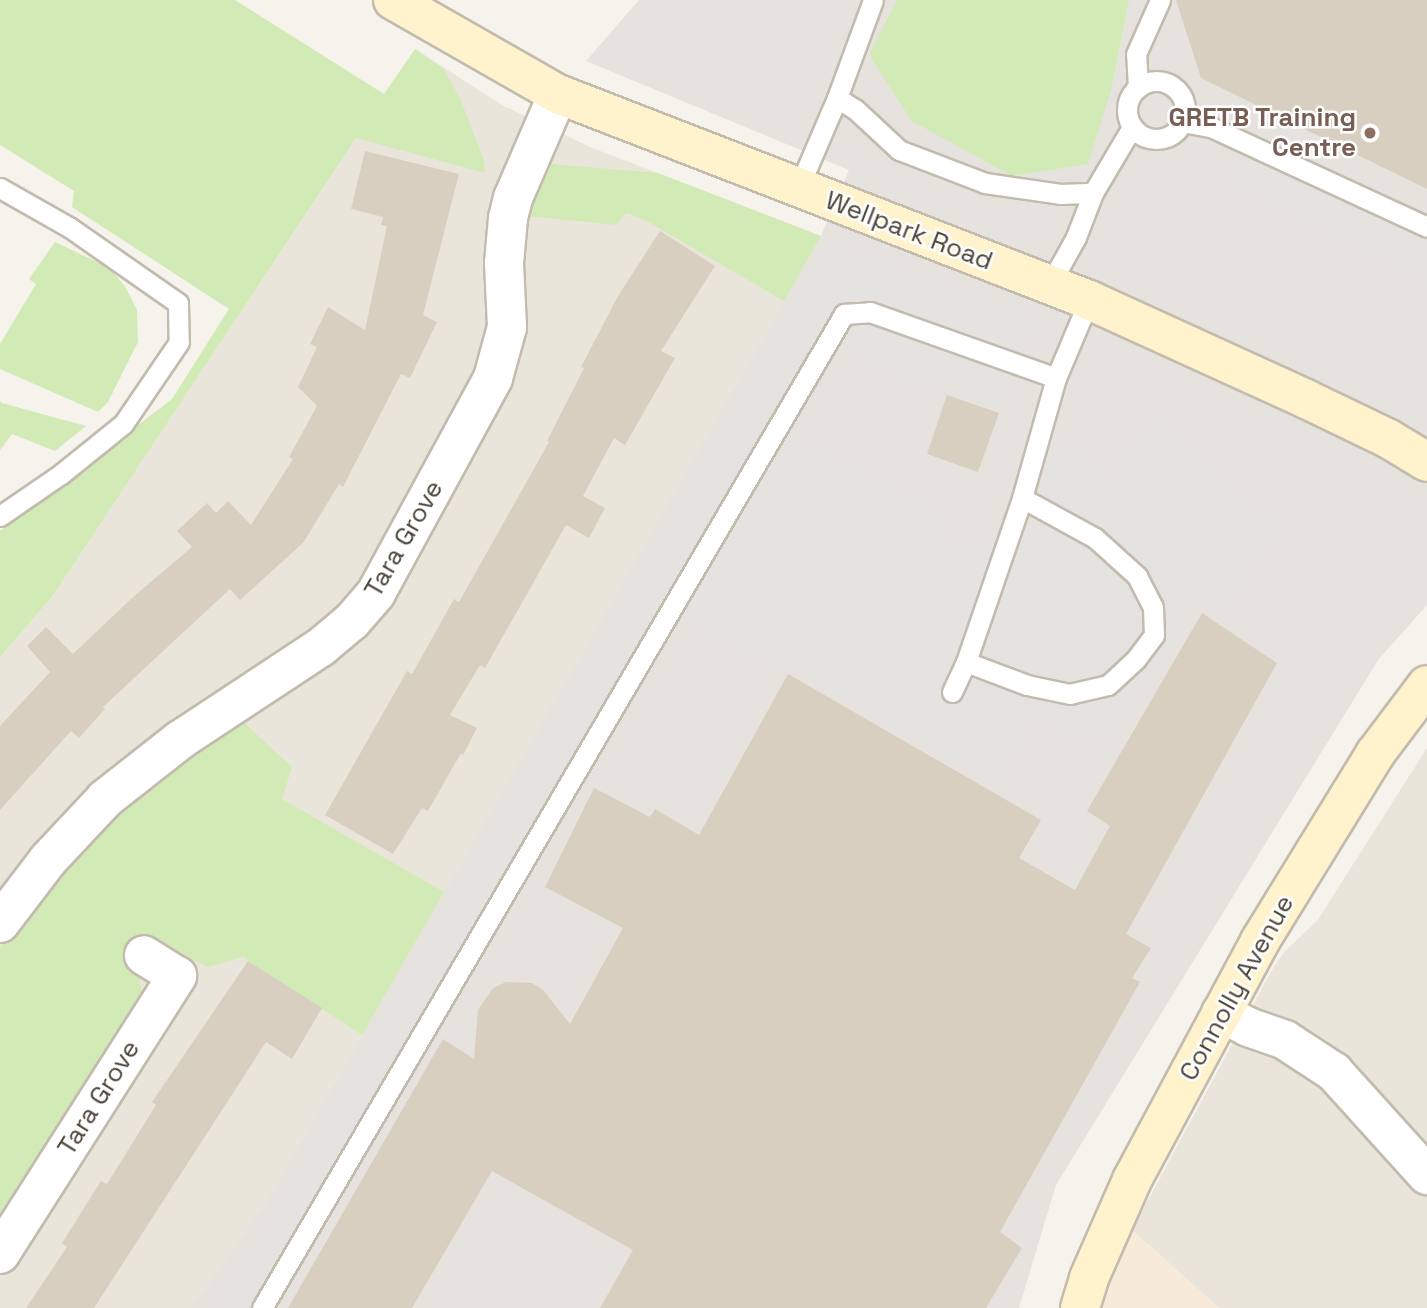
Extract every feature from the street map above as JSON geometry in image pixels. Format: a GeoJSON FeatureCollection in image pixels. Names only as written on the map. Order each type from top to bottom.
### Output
{"type":"FeatureCollection","features":[{"type":"Feature","properties":{"kind":"main road","name":"Wellpark Road"},"geometry":{"type":"LineString","coordinates":[[393,0],[558,94],[1089,300],[1306,398],[1390,439],[1427,462]]}},
{"type":"Feature","properties":{"kind":"main road","name":"Connolly Avenue"},"geometry":{"type":"LineString","coordinates":[[1080,1308],[1089,1278],[1132,1180],[1260,941],[1375,754],[1427,685]]}},
{"type":"Feature","properties":{"kind":"street","name":"Tara Grove"},"geometry":{"type":"LineString","coordinates":[[0,923],[41,869],[105,799],[180,740],[321,647],[352,621],[376,593],[493,378],[507,327],[504,263],[510,208],[558,94]]}},
{"type":"Feature","properties":{"kind":"street","name":"Tara Grove"},"geometry":{"type":"LineString","coordinates":[[0,1254],[177,975],[144,955]]}},
{"type":"Feature","properties":{"kind":"street"},"geometry":{"type":"LineString","coordinates":[[1221,1013],[1248,1027],[1285,1040],[1334,1072],[1427,1175]]}},
{"type":"Feature","properties":{"kind":"lane"},"geometry":{"type":"LineString","coordinates":[[798,189],[838,98],[873,0]]}},
{"type":"Feature","properties":{"kind":"lane"},"geometry":{"type":"LineString","coordinates":[[1138,88],[1136,54],[1160,0]]}},
{"type":"Feature","properties":{"kind":"lane"},"geometry":{"type":"LineString","coordinates":[[1155,81],[1173,88],[1184,103],[1182,122],[1177,129],[1163,138],[1146,137],[1132,127],[1128,119],[1128,102],[1138,88],[1155,81]]}},
{"type":"Feature","properties":{"kind":"lane"},"geometry":{"type":"LineString","coordinates":[[838,98],[856,110],[900,150],[985,183],[1060,194],[1093,193]]}},
{"type":"Feature","properties":{"kind":"lane"},"geometry":{"type":"LineString","coordinates":[[1182,122],[1211,127],[1427,227]]}},
{"type":"Feature","properties":{"kind":"lane"},"geometry":{"type":"LineString","coordinates":[[1050,284],[1076,237],[1093,193],[1132,127]]}},
{"type":"Feature","properties":{"kind":"lane"},"geometry":{"type":"LineString","coordinates":[[0,188],[69,227],[178,303],[179,342],[123,424],[61,474],[0,516]]}},
{"type":"Feature","properties":{"kind":"lane"},"geometry":{"type":"LineString","coordinates":[[952,692],[1022,498],[1056,378],[1089,300]]}},
{"type":"Feature","properties":{"kind":"lane"},"geometry":{"type":"LineString","coordinates":[[262,1308],[844,314],[870,312],[1056,378]]}},
{"type":"Feature","properties":{"kind":"lane"},"geometry":{"type":"LineString","coordinates":[[965,662],[1027,685],[1070,694],[1108,685],[1136,659],[1154,635],[1153,607],[1137,576],[1095,538],[1022,498]]}},
{"type":"Feature","properties":{"kind":"shaded area"},"geometry":{"type":"Polygon","coordinates":[[[639,0],[1427,0],[1427,605],[1378,660],[1056,1185],[1019,1308],[191,1308],[266,1202],[821,236],[849,170],[586,61],[639,0]]]}},
{"type":"Feature","properties":{"kind":"shaded area"},"geometry":{"type":"Polygon","coordinates":[[[415,49],[502,105],[590,147],[821,236],[266,1202],[191,1308],[0,1308],[0,657],[52,597],[415,49]]]}},
{"type":"Feature","properties":{"kind":"shaded area"},"geometry":{"type":"Polygon","coordinates":[[[1237,153],[1427,245],[1427,276],[1226,177],[1237,153]]]}},
{"type":"Feature","properties":{"kind":"shaded area"},"geometry":{"type":"Polygon","coordinates":[[[823,242],[1033,319],[1001,409],[865,358],[861,337],[839,348],[792,438],[945,524],[931,547],[969,547],[1015,561],[1052,459],[1080,460],[1108,486],[1158,423],[1273,528],[1229,603],[1196,599],[1116,731],[1010,716],[1021,740],[994,787],[665,601],[248,1308],[220,1308],[323,1134],[316,1129],[775,338],[823,242]]]}},
{"type":"Feature","properties":{"kind":"shaded area"},"geometry":{"type":"Polygon","coordinates":[[[1427,748],[1427,1308],[1219,1308],[1132,1230],[1272,970],[1285,951],[1317,921],[1427,748]]]}},
{"type":"Feature","properties":{"kind":"shaded area"},"geometry":{"type":"Polygon","coordinates":[[[1132,1230],[1219,1308],[1101,1308],[1120,1250],[1132,1230]]]}},
{"type":"Feature","properties":{"kind":"green space"},"geometry":{"type":"Polygon","coordinates":[[[0,0],[235,0],[384,94],[415,49],[443,68],[460,98],[484,160],[485,173],[356,138],[52,597],[0,657],[0,531],[172,399],[229,309],[72,207],[74,191],[0,145],[0,0]]]}},
{"type":"Feature","properties":{"kind":"green space"},"geometry":{"type":"Polygon","coordinates":[[[897,0],[1129,0],[1111,90],[1088,164],[1012,176],[912,121],[869,55],[897,0]]]}},
{"type":"Feature","properties":{"kind":"green space"},"geometry":{"type":"Polygon","coordinates":[[[552,164],[658,173],[821,236],[784,301],[643,219],[626,213],[616,225],[527,216],[552,164]]]}},
{"type":"Feature","properties":{"kind":"green space"},"geometry":{"type":"Polygon","coordinates":[[[55,242],[110,268],[126,288],[137,310],[138,342],[108,402],[98,412],[0,369],[0,344],[36,284],[29,279],[55,242]]]}},
{"type":"Feature","properties":{"kind":"green space"},"geometry":{"type":"Polygon","coordinates":[[[0,401],[86,426],[55,451],[12,434],[0,450],[0,401]]]}},
{"type":"Feature","properties":{"kind":"green space"},"geometry":{"type":"Polygon","coordinates":[[[240,719],[292,767],[282,799],[444,892],[362,1035],[243,957],[208,967],[143,933],[125,959],[138,972],[142,992],[0,1213],[0,948],[17,920],[99,825],[240,719]]]}},
{"type":"Feature","properties":{"kind":"building","name":"GRETB Training Centre"},"geometry":{"type":"Polygon","coordinates":[[[1176,0],[1427,0],[1427,189],[1201,78],[1176,0]]]}},
{"type":"Feature","properties":{"kind":"building"},"geometry":{"type":"Polygon","coordinates":[[[365,151],[459,174],[423,315],[437,322],[410,378],[401,374],[343,487],[339,484],[303,543],[240,600],[230,589],[103,707],[105,709],[79,738],[71,731],[0,810],[0,726],[50,672],[27,646],[46,627],[73,654],[133,597],[192,547],[177,531],[207,503],[216,513],[228,501],[251,525],[293,459],[289,457],[317,406],[298,387],[317,347],[310,344],[328,307],[365,330],[387,226],[381,225],[383,217],[351,209],[365,151]]]}},
{"type":"Feature","properties":{"kind":"building"},"geometry":{"type":"Polygon","coordinates":[[[660,231],[715,266],[661,351],[675,358],[625,445],[614,438],[583,496],[605,508],[589,538],[566,525],[485,668],[480,665],[450,715],[477,728],[463,755],[461,753],[428,811],[422,808],[393,854],[325,815],[407,671],[412,674],[454,599],[459,602],[549,442],[547,441],[584,368],[581,367],[618,296],[660,231]]]}},
{"type":"Feature","properties":{"kind":"building"},"geometry":{"type":"Polygon","coordinates":[[[947,395],[999,413],[978,472],[927,454],[947,395]]]}},
{"type":"Feature","properties":{"kind":"building"},"geometry":{"type":"Polygon","coordinates":[[[1202,613],[1277,663],[1126,934],[1151,948],[1132,978],[1140,982],[1000,1232],[1022,1248],[986,1308],[600,1308],[633,1250],[492,1171],[412,1308],[288,1308],[443,1039],[474,1059],[478,1010],[493,988],[506,982],[532,983],[543,990],[570,1024],[623,928],[545,887],[594,788],[650,817],[655,809],[699,835],[788,674],[1041,820],[1019,858],[1075,890],[1110,826],[1087,811],[1202,613]]]}},
{"type":"Feature","properties":{"kind":"building"},"geometry":{"type":"Polygon","coordinates":[[[248,961],[322,1008],[292,1059],[266,1042],[94,1308],[26,1308],[67,1247],[62,1243],[101,1181],[107,1184],[156,1105],[152,1102],[248,961]]]}},
{"type":"Feature","properties":{"kind":"place","name":"GRETB Training Centre"},"geometry":{"type":"Point","coordinates":[1370,133]}}]}
